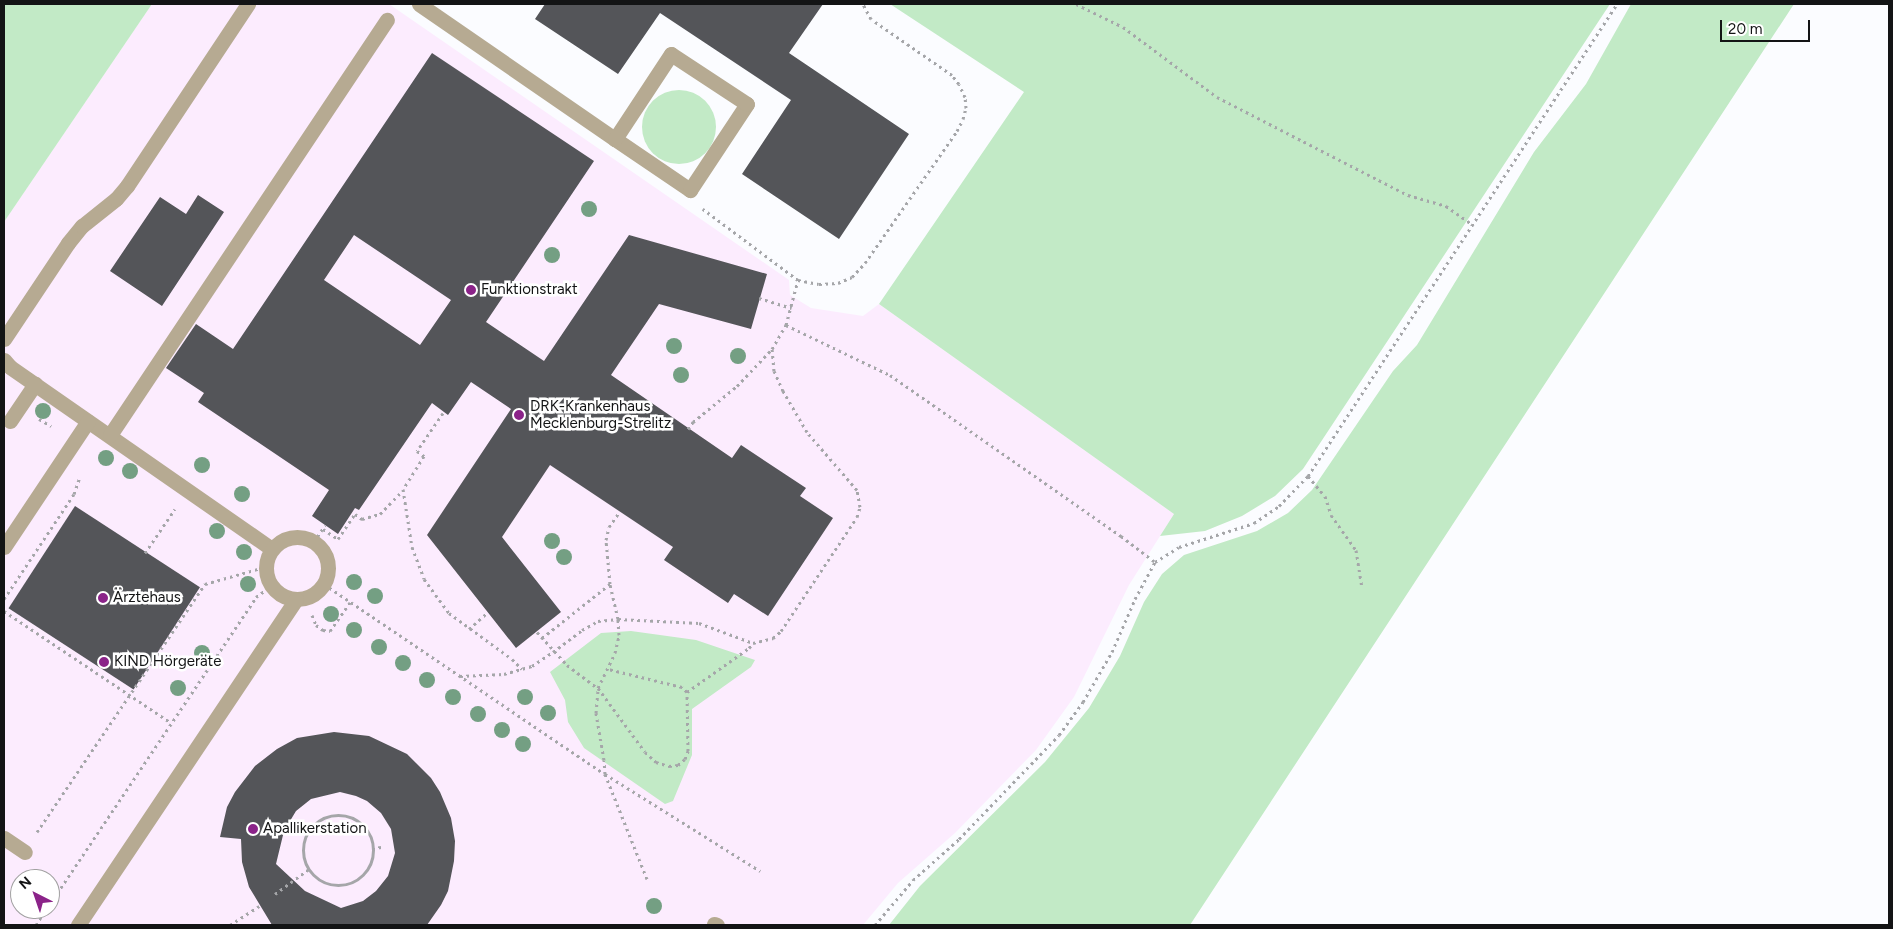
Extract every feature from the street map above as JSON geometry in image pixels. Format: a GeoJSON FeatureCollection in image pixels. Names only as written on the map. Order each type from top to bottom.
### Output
{"type":"FeatureCollection","features":[{"type":"Feature","properties":{"kind":"lane"},"geometry":{"type":"LineString","coordinates":[[4,339],[68,243],[82,226],[116,199],[127,186],[248,4]]}},
{"type":"Feature","properties":{"kind":"lane"},"geometry":{"type":"LineString","coordinates":[[419,4],[615,140],[690,190],[747,104],[671,54],[615,140]]}},
{"type":"Feature","properties":{"kind":"lane"},"geometry":{"type":"LineString","coordinates":[[110,435],[387,20]]}},
{"type":"Feature","properties":{"kind":"lane"},"geometry":{"type":"LineString","coordinates":[[4,360],[10,367],[272,549]]}},
{"type":"Feature","properties":{"kind":"lane"},"geometry":{"type":"LineString","coordinates":[[10,421],[35,384]]}},
{"type":"Feature","properties":{"kind":"lane"},"geometry":{"type":"LineString","coordinates":[[4,546],[88,420]]}},
{"type":"Feature","properties":{"kind":"lane"},"geometry":{"type":"LineString","coordinates":[[296,536],[314,542],[321,548],[328,566],[324,584],[312,596],[301,599],[287,598],[271,586],[265,567],[272,549],[279,542],[296,536]]}},
{"type":"Feature","properties":{"kind":"lane"},"geometry":{"type":"LineString","coordinates":[[78,925],[301,599]]}},
{"type":"Feature","properties":{"kind":"lane"},"geometry":{"type":"LineString","coordinates":[[4,838],[24,852]]}},
{"type":"Feature","properties":{"kind":"path"},"geometry":{"type":"LineString","coordinates":[[690,190],[692,200],[798,280],[818,284],[838,282],[852,277],[865,263],[952,139],[964,113],[964,96],[959,84],[952,75],[871,20],[863,4]]}},
{"type":"Feature","properties":{"kind":"path"},"geometry":{"type":"LineString","coordinates":[[1076,4],[1123,27],[1218,97],[1408,195],[1446,206],[1473,225]]}},
{"type":"Feature","properties":{"kind":"path"},"geometry":{"type":"LineString","coordinates":[[875,925],[913,880],[959,839],[1058,735],[1083,702],[1112,652],[1135,599],[1155,562],[1179,547],[1254,523],[1279,506],[1308,476],[1618,4]]}},
{"type":"Feature","properties":{"kind":"path"},"geometry":{"type":"LineString","coordinates":[[688,429],[692,422],[738,386],[772,349],[786,325],[798,280]]}},
{"type":"Feature","properties":{"kind":"path"},"geometry":{"type":"LineString","coordinates":[[759,298],[792,308]]}},
{"type":"Feature","properties":{"kind":"path"},"geometry":{"type":"LineString","coordinates":[[786,325],[890,375],[1121,536],[1155,562]]}},
{"type":"Feature","properties":{"kind":"path"},"geometry":{"type":"LineString","coordinates":[[460,676],[504,674],[532,666],[582,630],[598,621],[618,619],[699,623],[753,643],[772,638],[781,631],[857,517],[860,507],[857,490],[807,432],[783,391],[774,371],[772,349]]}},
{"type":"Feature","properties":{"kind":"path"},"geometry":{"type":"LineString","coordinates":[[314,542],[324,527],[338,539],[355,514],[362,519],[380,514],[403,490],[424,456],[417,451],[443,412]]}},
{"type":"Feature","properties":{"kind":"path"},"geometry":{"type":"LineString","coordinates":[[4,599],[74,494],[83,470]]}},
{"type":"Feature","properties":{"kind":"path"},"geometry":{"type":"LineString","coordinates":[[1308,476],[1325,496],[1332,516],[1356,550],[1362,588]]}},
{"type":"Feature","properties":{"kind":"path"},"geometry":{"type":"LineString","coordinates":[[145,553],[188,490]]}},
{"type":"Feature","properties":{"kind":"path"},"geometry":{"type":"LineString","coordinates":[[403,490],[412,547],[424,579],[433,594],[449,613],[512,659],[522,669]]}},
{"type":"Feature","properties":{"kind":"path"},"geometry":{"type":"LineString","coordinates":[[620,511],[609,527],[606,540],[610,584],[618,619],[619,635],[608,668],[598,688],[596,713],[605,774],[648,879]]}},
{"type":"Feature","properties":{"kind":"path"},"geometry":{"type":"LineString","coordinates":[[24,852],[128,695],[134,691],[206,584],[265,567]]}},
{"type":"Feature","properties":{"kind":"path"},"geometry":{"type":"LineString","coordinates":[[324,584],[605,774],[760,871]]}},
{"type":"Feature","properties":{"kind":"path"},"geometry":{"type":"LineString","coordinates":[[542,638],[610,584]]}},
{"type":"Feature","properties":{"kind":"path"},"geometry":{"type":"LineString","coordinates":[[60,889],[256,597],[271,586]]}},
{"type":"Feature","properties":{"kind":"path"},"geometry":{"type":"LineString","coordinates":[[301,599],[316,625],[323,630],[330,631],[350,602]]}},
{"type":"Feature","properties":{"kind":"path"},"geometry":{"type":"LineString","coordinates":[[4,611],[171,723]]}},
{"type":"Feature","properties":{"kind":"path"},"geometry":{"type":"LineString","coordinates":[[469,629],[488,612]]}},
{"type":"Feature","properties":{"kind":"path"},"geometry":{"type":"LineString","coordinates":[[537,632],[553,652],[598,688],[645,752],[656,762],[670,766],[678,765],[685,760],[688,752],[687,692],[682,687],[608,668]]}},
{"type":"Feature","properties":{"kind":"path"},"geometry":{"type":"LineString","coordinates":[[687,692],[749,648],[753,643]]}},
{"type":"Feature","properties":{"kind":"path"},"geometry":{"type":"LineString","coordinates":[[336,815],[348,817],[359,822],[368,831],[372,848],[373,855],[369,866],[362,876],[352,882],[339,885],[317,878],[309,869],[304,858],[303,846],[307,834],[314,824],[324,818],[336,815]]}},
{"type":"Feature","properties":{"kind":"path"},"geometry":{"type":"LineString","coordinates":[[372,848],[382,847]]}},
{"type":"Feature","properties":{"kind":"path"},"geometry":{"type":"LineString","coordinates":[[275,894],[309,869]]}},
{"type":"Feature","properties":{"kind":"path"},"geometry":{"type":"LineString","coordinates":[[230,925],[259,906]]}},
{"type":"Feature","properties":{"kind":"shaded area","name":"DRK-Krankenhaus Mecklenburg-Strelitz"},"geometry":{"type":"Polygon","coordinates":[[[152,4],[389,4],[789,280],[790,295],[811,308],[863,316],[879,304],[1174,514],[1129,585],[1074,697],[1036,750],[955,833],[898,883],[863,925],[9,925],[4,922],[4,222],[152,4]]]}},
{"type":"Feature","properties":{"kind":"green space"},"geometry":{"type":"Polygon","coordinates":[[[4,4],[152,4],[4,222],[4,4]]]}},
{"type":"Feature","properties":{"kind":"green space"},"geometry":{"type":"Polygon","coordinates":[[[890,4],[1610,4],[1303,469],[1275,496],[1242,516],[1205,531],[1160,536],[1174,514],[879,304],[1024,92],[890,4]]]}},
{"type":"Feature","properties":{"kind":"green space"},"geometry":{"type":"Polygon","coordinates":[[[1631,4],[1794,4],[1190,925],[889,925],[920,886],[1045,762],[1089,708],[1120,656],[1144,602],[1162,574],[1184,555],[1257,531],[1288,513],[1312,490],[1393,371],[1417,345],[1534,152],[1586,84],[1631,4]]]}},
{"type":"Feature","properties":{"kind":"green space"},"geometry":{"type":"Polygon","coordinates":[[[679,90],[700,96],[710,106],[716,127],[710,148],[700,158],[679,164],[658,158],[648,148],[642,127],[648,106],[658,96],[679,90]]]}},
{"type":"Feature","properties":{"kind":"green space"},"geometry":{"type":"Polygon","coordinates":[[[631,631],[696,640],[755,660],[751,667],[692,709],[692,755],[673,801],[665,804],[584,748],[568,722],[565,700],[550,672],[601,633],[631,631]]]}},
{"type":"Feature","properties":{"kind":"building"},"geometry":{"type":"Polygon","coordinates":[[[545,4],[823,4],[789,53],[909,134],[839,239],[742,174],[791,100],[660,13],[618,74],[535,19],[545,4]]]}},
{"type":"Feature","properties":{"kind":"building"},"geometry":{"type":"Polygon","coordinates":[[[432,53],[594,161],[486,322],[544,361],[629,235],[767,274],[751,329],[659,304],[611,375],[732,458],[741,445],[806,488],[800,496],[833,518],[768,616],[734,594],[728,603],[664,560],[673,547],[550,465],[502,537],[561,612],[516,648],[427,535],[511,409],[471,382],[448,415],[432,403],[359,510],[355,508],[338,534],[312,516],[329,490],[198,402],[204,393],[166,368],[196,324],[233,349],[432,53]],[[354,235],[324,280],[420,345],[451,300],[354,235]]]}},
{"type":"Feature","properties":{"kind":"building"},"geometry":{"type":"Polygon","coordinates":[[[198,195],[224,212],[162,306],[110,271],[160,197],[186,214],[198,195]]]}},
{"type":"Feature","properties":{"kind":"building","name":"Ärztehaus"},"geometry":{"type":"Polygon","coordinates":[[[75,506],[200,587],[134,689],[9,608],[75,506]]]}},
{"type":"Feature","properties":{"kind":"building","name":"Apallikerstation"},"geometry":{"type":"Polygon","coordinates":[[[334,732],[369,736],[407,754],[431,778],[440,792],[451,818],[455,841],[454,861],[448,891],[427,925],[272,925],[249,887],[242,862],[241,839],[220,837],[227,807],[235,792],[255,766],[277,749],[297,738],[334,732]],[[340,792],[311,799],[296,811],[284,831],[276,864],[305,891],[341,908],[363,901],[376,891],[388,876],[395,853],[391,829],[381,813],[367,801],[340,792]]]}},
{"type":"Feature","properties":{"kind":"place","name":"Funktionstrakt"},"geometry":{"type":"Point","coordinates":[471,290]}},
{"type":"Feature","properties":{"kind":"place","name":"DRK-Krankenhaus Mecklenburg-Strelitz"},"geometry":{"type":"Point","coordinates":[519,415]}},
{"type":"Feature","properties":{"kind":"place","name":"Ärztehaus"},"geometry":{"type":"Point","coordinates":[103,598]}},
{"type":"Feature","properties":{"kind":"place","name":"KIND Hörgeräte"},"geometry":{"type":"Point","coordinates":[104,662]}},
{"type":"Feature","properties":{"kind":"place","name":"Apallikerstation"},"geometry":{"type":"Point","coordinates":[253,829]}}]}
